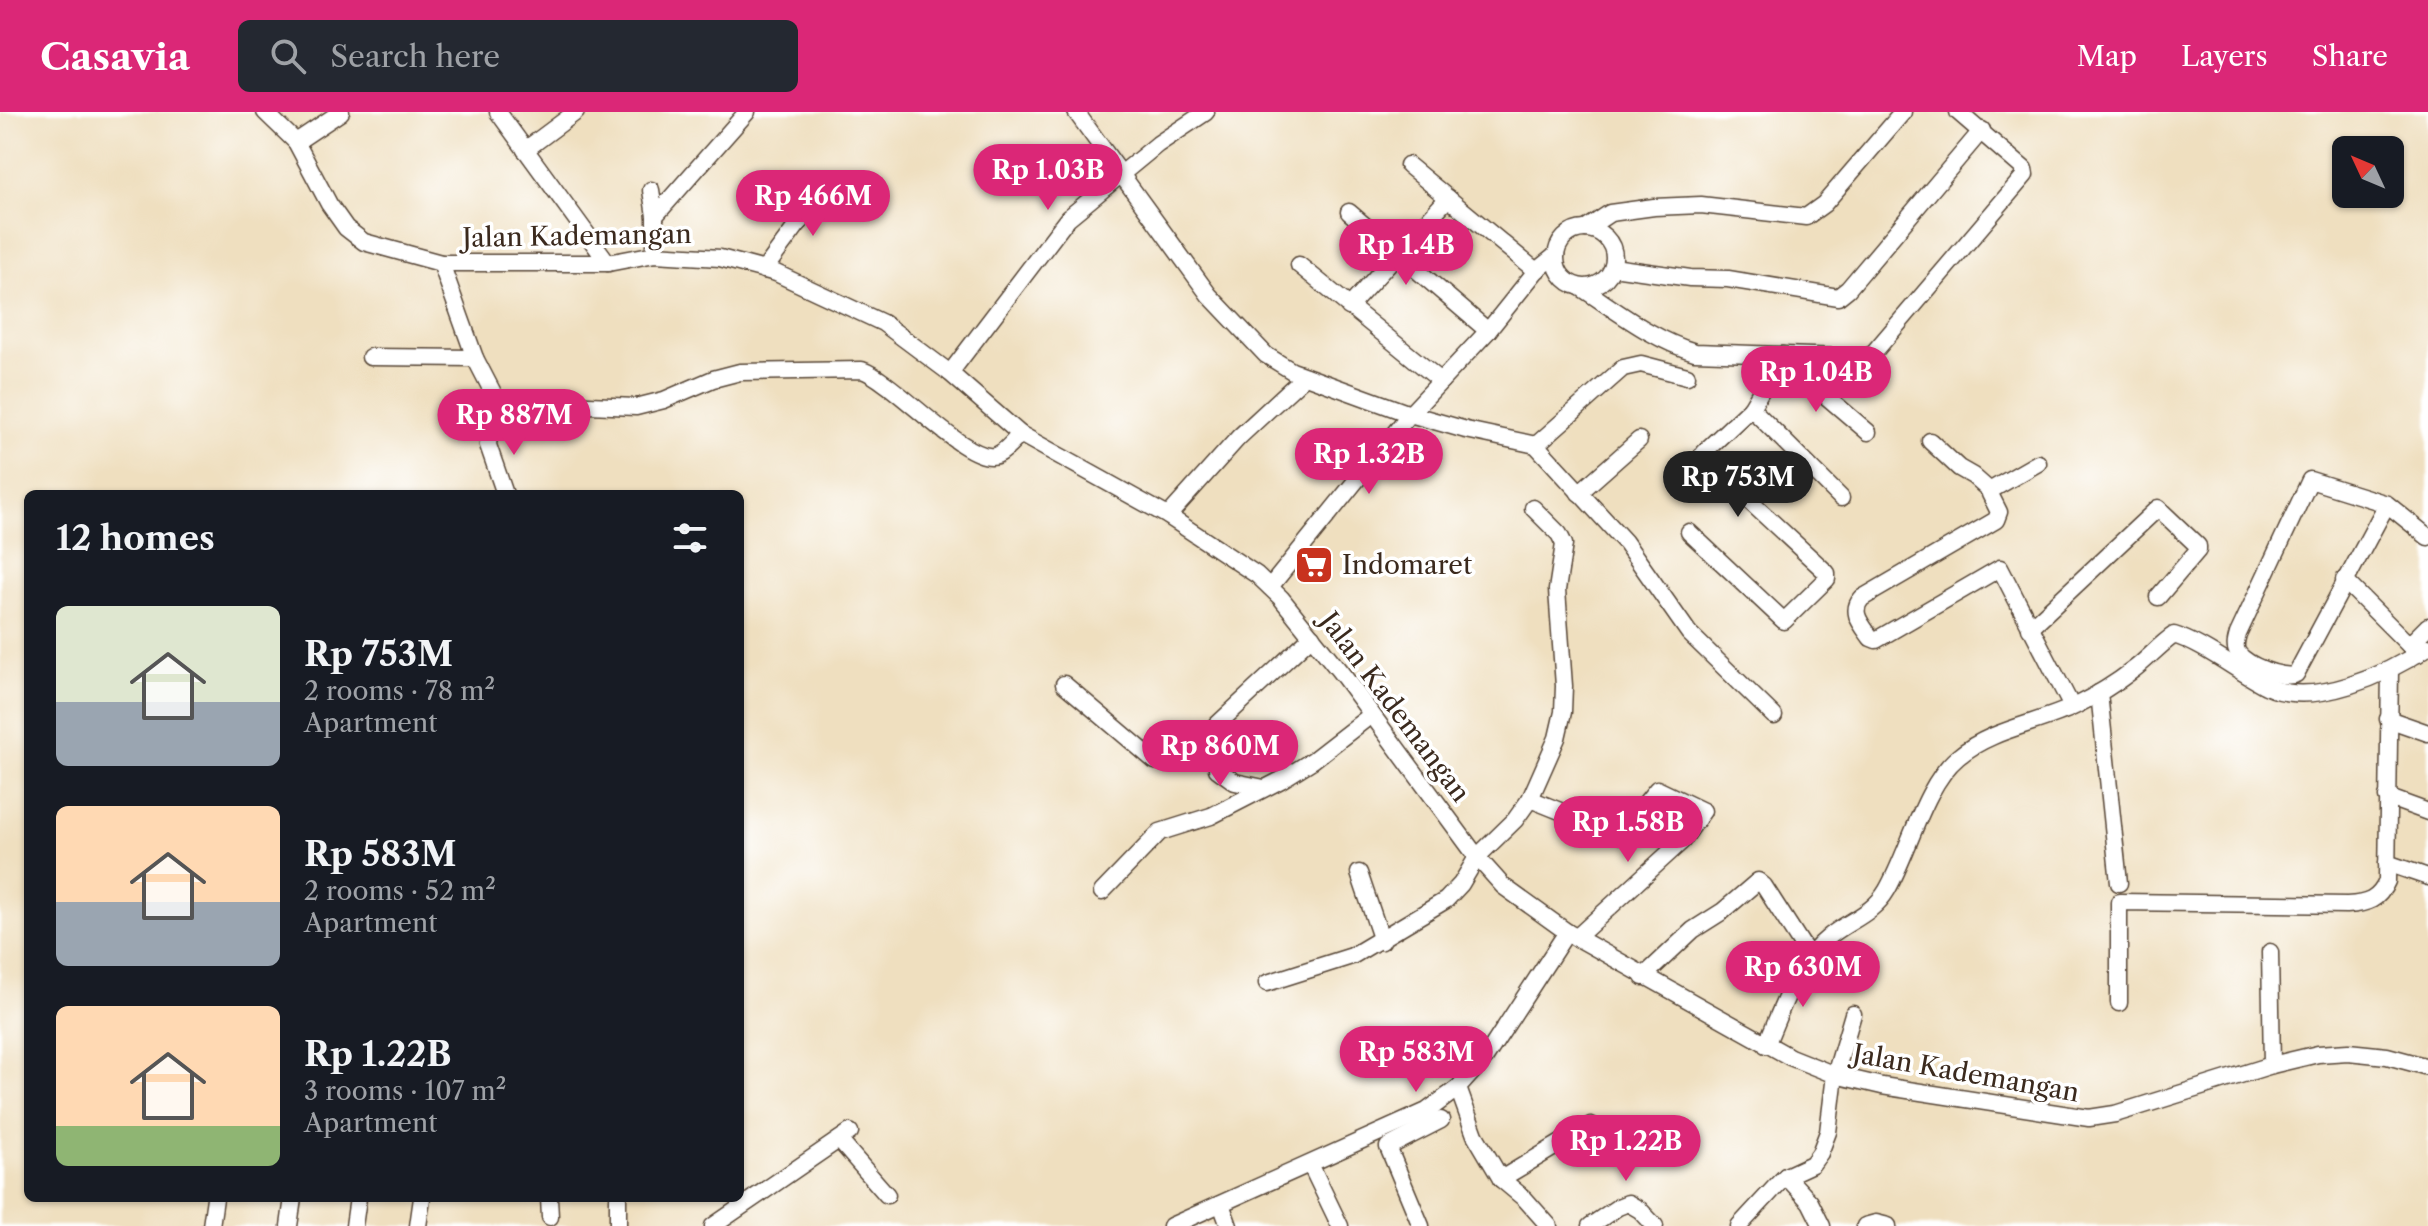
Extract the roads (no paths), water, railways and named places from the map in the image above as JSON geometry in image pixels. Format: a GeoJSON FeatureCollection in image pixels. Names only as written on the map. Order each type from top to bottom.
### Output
{"type":"FeatureCollection","features":[{"type":"Feature","properties":{"kind":"street","name":"Jalan Kademangan"},"geometry":{"type":"LineString","coordinates":[[265,112],[296,142],[329,204],[346,228],[364,242],[441,263],[608,263],[655,254],[720,258],[764,270],[883,323],[950,373],[1020,434],[1168,516],[1257,575],[1312,636],[1477,857],[1503,886],[1572,935],[1766,1045],[1835,1075],[1882,1086],[2089,1118],[2115,1114],[2272,1065],[2318,1054],[2348,1052],[2387,1056],[2428,1067]]}},
{"type":"Feature","properties":{"kind":"street"},"geometry":{"type":"LineString","coordinates":[[296,142],[341,112]]}},
{"type":"Feature","properties":{"kind":"street"},"geometry":{"type":"LineString","coordinates":[[498,112],[608,263]]}},
{"type":"Feature","properties":{"kind":"street"},"geometry":{"type":"LineString","coordinates":[[525,150],[576,112]]}},
{"type":"Feature","properties":{"kind":"street"},"geometry":{"type":"LineString","coordinates":[[655,216],[747,112]]}},
{"type":"Feature","properties":{"kind":"street"},"geometry":{"type":"LineString","coordinates":[[950,373],[1068,218],[1158,144],[1206,112]]}},
{"type":"Feature","properties":{"kind":"street"},"geometry":{"type":"LineString","coordinates":[[1270,587],[1410,414],[1488,331],[1536,271],[1556,255],[1566,236],[1586,229],[1610,213],[1654,207],[1701,205],[1806,217],[1816,213],[1903,112]]}},
{"type":"Feature","properties":{"kind":"street"},"geometry":{"type":"LineString","coordinates":[[1556,255],[1560,274],[1569,283],[1681,348],[1780,361],[1866,359],[1882,345],[2025,175],[2024,169],[1958,112]]}},
{"type":"Feature","properties":{"kind":"street"},"geometry":{"type":"LineString","coordinates":[[1082,115],[1120,175],[1222,311],[1277,364],[1410,414],[1536,445],[1634,553],[1689,633],[1774,716]]}},
{"type":"Feature","properties":{"kind":"street"},"geometry":{"type":"LineString","coordinates":[[1613,267],[1690,278],[1728,279],[1838,297],[1982,130]]}},
{"type":"Feature","properties":{"kind":"street"},"geometry":{"type":"LineString","coordinates":[[1408,165],[1536,271]]}},
{"type":"Feature","properties":{"kind":"street"},"geometry":{"type":"LineString","coordinates":[[764,270],[829,182]]}},
{"type":"Feature","properties":{"kind":"street"},"geometry":{"type":"LineString","coordinates":[[651,190],[655,254]]}},
{"type":"Feature","properties":{"kind":"street"},"geometry":{"type":"LineString","coordinates":[[1349,307],[1448,198]]}},
{"type":"Feature","properties":{"kind":"street"},"geometry":{"type":"LineString","coordinates":[[1349,212],[1488,331]]}},
{"type":"Feature","properties":{"kind":"street"},"geometry":{"type":"LineString","coordinates":[[1580,287],[1600,283],[1613,267],[1614,254],[1609,241],[1599,232],[1586,229]]}},
{"type":"Feature","properties":{"kind":"street"},"geometry":{"type":"LineString","coordinates":[[441,263],[475,358],[504,414]]}},
{"type":"Feature","properties":{"kind":"street"},"geometry":{"type":"LineString","coordinates":[[1299,265],[1441,381]]}},
{"type":"Feature","properties":{"kind":"street"},"geometry":{"type":"LineString","coordinates":[[370,357],[475,358]]}},
{"type":"Feature","properties":{"kind":"street"},"geometry":{"type":"LineString","coordinates":[[1689,532],[1784,621],[1827,579],[1827,573],[1703,458],[1703,453],[1751,408],[1780,361]]}},
{"type":"Feature","properties":{"kind":"street"},"geometry":{"type":"LineString","coordinates":[[1780,361],[1800,374],[1868,432]]}},
{"type":"Feature","properties":{"kind":"street"},"geometry":{"type":"LineString","coordinates":[[1536,445],[1623,368],[1641,364],[1687,376]]}},
{"type":"Feature","properties":{"kind":"street"},"geometry":{"type":"LineString","coordinates":[[504,490],[488,445],[490,427],[504,414],[541,403],[636,407],[740,372],[862,370],[882,380],[973,453],[987,457],[997,455],[1020,434]]}},
{"type":"Feature","properties":{"kind":"street"},"geometry":{"type":"LineString","coordinates":[[1168,516],[1239,437],[1305,376]]}},
{"type":"Feature","properties":{"kind":"street"},"geometry":{"type":"LineString","coordinates":[[1751,408],[1841,498]]}},
{"type":"Feature","properties":{"kind":"street"},"geometry":{"type":"LineString","coordinates":[[1579,493],[1639,440]]}},
{"type":"Feature","properties":{"kind":"street"},"geometry":{"type":"LineString","coordinates":[[1930,441],[1990,491],[1999,512],[1996,520],[1862,598],[1855,607],[1855,613],[1871,638],[1876,640],[1999,568],[2072,707]]}},
{"type":"Feature","properties":{"kind":"street"},"geometry":{"type":"LineString","coordinates":[[1990,491],[2038,463]]}},
{"type":"Feature","properties":{"kind":"street"},"geometry":{"type":"LineString","coordinates":[[2387,504],[2295,676],[2280,676],[2239,654],[2235,645],[2238,634],[2310,480],[2387,504],[2428,537]]}},
{"type":"Feature","properties":{"kind":"street"},"geometry":{"type":"LineString","coordinates":[[1267,983],[1352,956],[1382,941],[1446,900],[1461,884],[1477,857],[1515,820],[1530,799],[1557,738],[1563,712],[1564,686],[1557,590],[1564,544],[1559,534],[1533,508]]}},
{"type":"Feature","properties":{"kind":"street"},"geometry":{"type":"LineString","coordinates":[[2030,628],[2158,508],[2198,546],[2198,550],[2158,597]]}},
{"type":"Feature","properties":{"kind":"street"},"geometry":{"type":"LineString","coordinates":[[2344,580],[2418,649]]}},
{"type":"Feature","properties":{"kind":"street"},"geometry":{"type":"LineString","coordinates":[[1766,1045],[1791,987],[1809,956],[1832,935],[1878,903],[1887,890],[1922,811],[1952,762],[1975,746],[2099,693],[2134,670],[2174,635],[2268,687],[2306,695],[2353,684],[2390,670],[2418,649],[2428,626]]}},
{"type":"Feature","properties":{"kind":"street"},"geometry":{"type":"LineString","coordinates":[[1064,684],[1155,761],[1169,762],[1192,748],[1312,636]]}},
{"type":"Feature","properties":{"kind":"street"},"geometry":{"type":"LineString","coordinates":[[2119,1003],[2119,902],[2364,905],[2383,890],[2387,881],[2390,670]]}},
{"type":"Feature","properties":{"kind":"street"},"geometry":{"type":"LineString","coordinates":[[2099,693],[2119,883]]}},
{"type":"Feature","properties":{"kind":"street"},"geometry":{"type":"LineString","coordinates":[[1102,892],[1160,832],[1211,816],[1264,788],[1313,760],[1371,715]]}},
{"type":"Feature","properties":{"kind":"street"},"geometry":{"type":"LineString","coordinates":[[2388,719],[2428,733]]}},
{"type":"Feature","properties":{"kind":"street"},"geometry":{"type":"LineString","coordinates":[[1217,769],[1235,782],[1264,788]]}},
{"type":"Feature","properties":{"kind":"street"},"geometry":{"type":"LineString","coordinates":[[1171,1226],[1427,1111],[1458,1088],[1485,1058],[1572,935],[1682,841],[1703,811],[1657,789],[1620,835],[1530,799]]}},
{"type":"Feature","properties":{"kind":"street"},"geometry":{"type":"LineString","coordinates":[[2387,797],[2428,812]]}},
{"type":"Feature","properties":{"kind":"street"},"geometry":{"type":"LineString","coordinates":[[2387,863],[2428,877]]}},
{"type":"Feature","properties":{"kind":"street"},"geometry":{"type":"LineString","coordinates":[[1359,873],[1382,941]]}},
{"type":"Feature","properties":{"kind":"street"},"geometry":{"type":"LineString","coordinates":[[1643,977],[1693,930],[1723,911],[1758,881],[1809,956]]}},
{"type":"Feature","properties":{"kind":"street"},"geometry":{"type":"LineString","coordinates":[[2270,952],[2272,1065]]}},
{"type":"Feature","properties":{"kind":"street"},"geometry":{"type":"LineString","coordinates":[[1739,1226],[1786,1176],[1812,1164],[1820,1153],[1828,1132],[1835,1075],[1853,1014]]}},
{"type":"Feature","properties":{"kind":"street"},"geometry":{"type":"LineString","coordinates":[[1458,1088],[1475,1135],[1501,1179],[1525,1199],[1549,1226]]}},
{"type":"Feature","properties":{"kind":"street"},"geometry":{"type":"LineString","coordinates":[[1421,1226],[1388,1147],[1441,1120]]}},
{"type":"Feature","properties":{"kind":"street"},"geometry":{"type":"LineString","coordinates":[[1501,1179],[1591,1125]]}},
{"type":"Feature","properties":{"kind":"street"},"geometry":{"type":"LineString","coordinates":[[713,1226],[845,1136],[887,1195]]}},
{"type":"Feature","properties":{"kind":"street"},"geometry":{"type":"LineString","coordinates":[[1314,1172],[1340,1226]]}},
{"type":"Feature","properties":{"kind":"street"},"geometry":{"type":"LineString","coordinates":[[1786,1176],[1810,1202],[1822,1226]]}},
{"type":"Feature","properties":{"kind":"street"},"geometry":{"type":"LineString","coordinates":[[211,1226],[214,1202]]}},
{"type":"Feature","properties":{"kind":"street"},"geometry":{"type":"LineString","coordinates":[[289,1226],[292,1202]]}},
{"type":"Feature","properties":{"kind":"street"},"geometry":{"type":"LineString","coordinates":[[354,1226],[357,1202]]}},
{"type":"Feature","properties":{"kind":"street"},"geometry":{"type":"LineString","coordinates":[[418,1226],[421,1202]]}},
{"type":"Feature","properties":{"kind":"street"},"geometry":{"type":"LineString","coordinates":[[549,1202],[550,1217]]}},
{"type":"Feature","properties":{"kind":"street"},"geometry":{"type":"LineString","coordinates":[[618,1202],[618,1226]]}},
{"type":"Feature","properties":{"kind":"street"},"geometry":{"type":"LineString","coordinates":[[1590,1226],[1628,1203],[1655,1226]]}},
{"type":"Feature","properties":{"kind":"street"},"geometry":{"type":"LineString","coordinates":[[1221,1204],[1229,1226]]}},
{"type":"Feature","properties":{"kind":"street"},"geometry":{"type":"LineString","coordinates":[[1865,1226],[1876,1223],[1888,1226]]}},
{"type":"Feature","properties":{"kind":"place","name":"Indomaret"},"geometry":{"type":"Point","coordinates":[1314,565]}}]}
